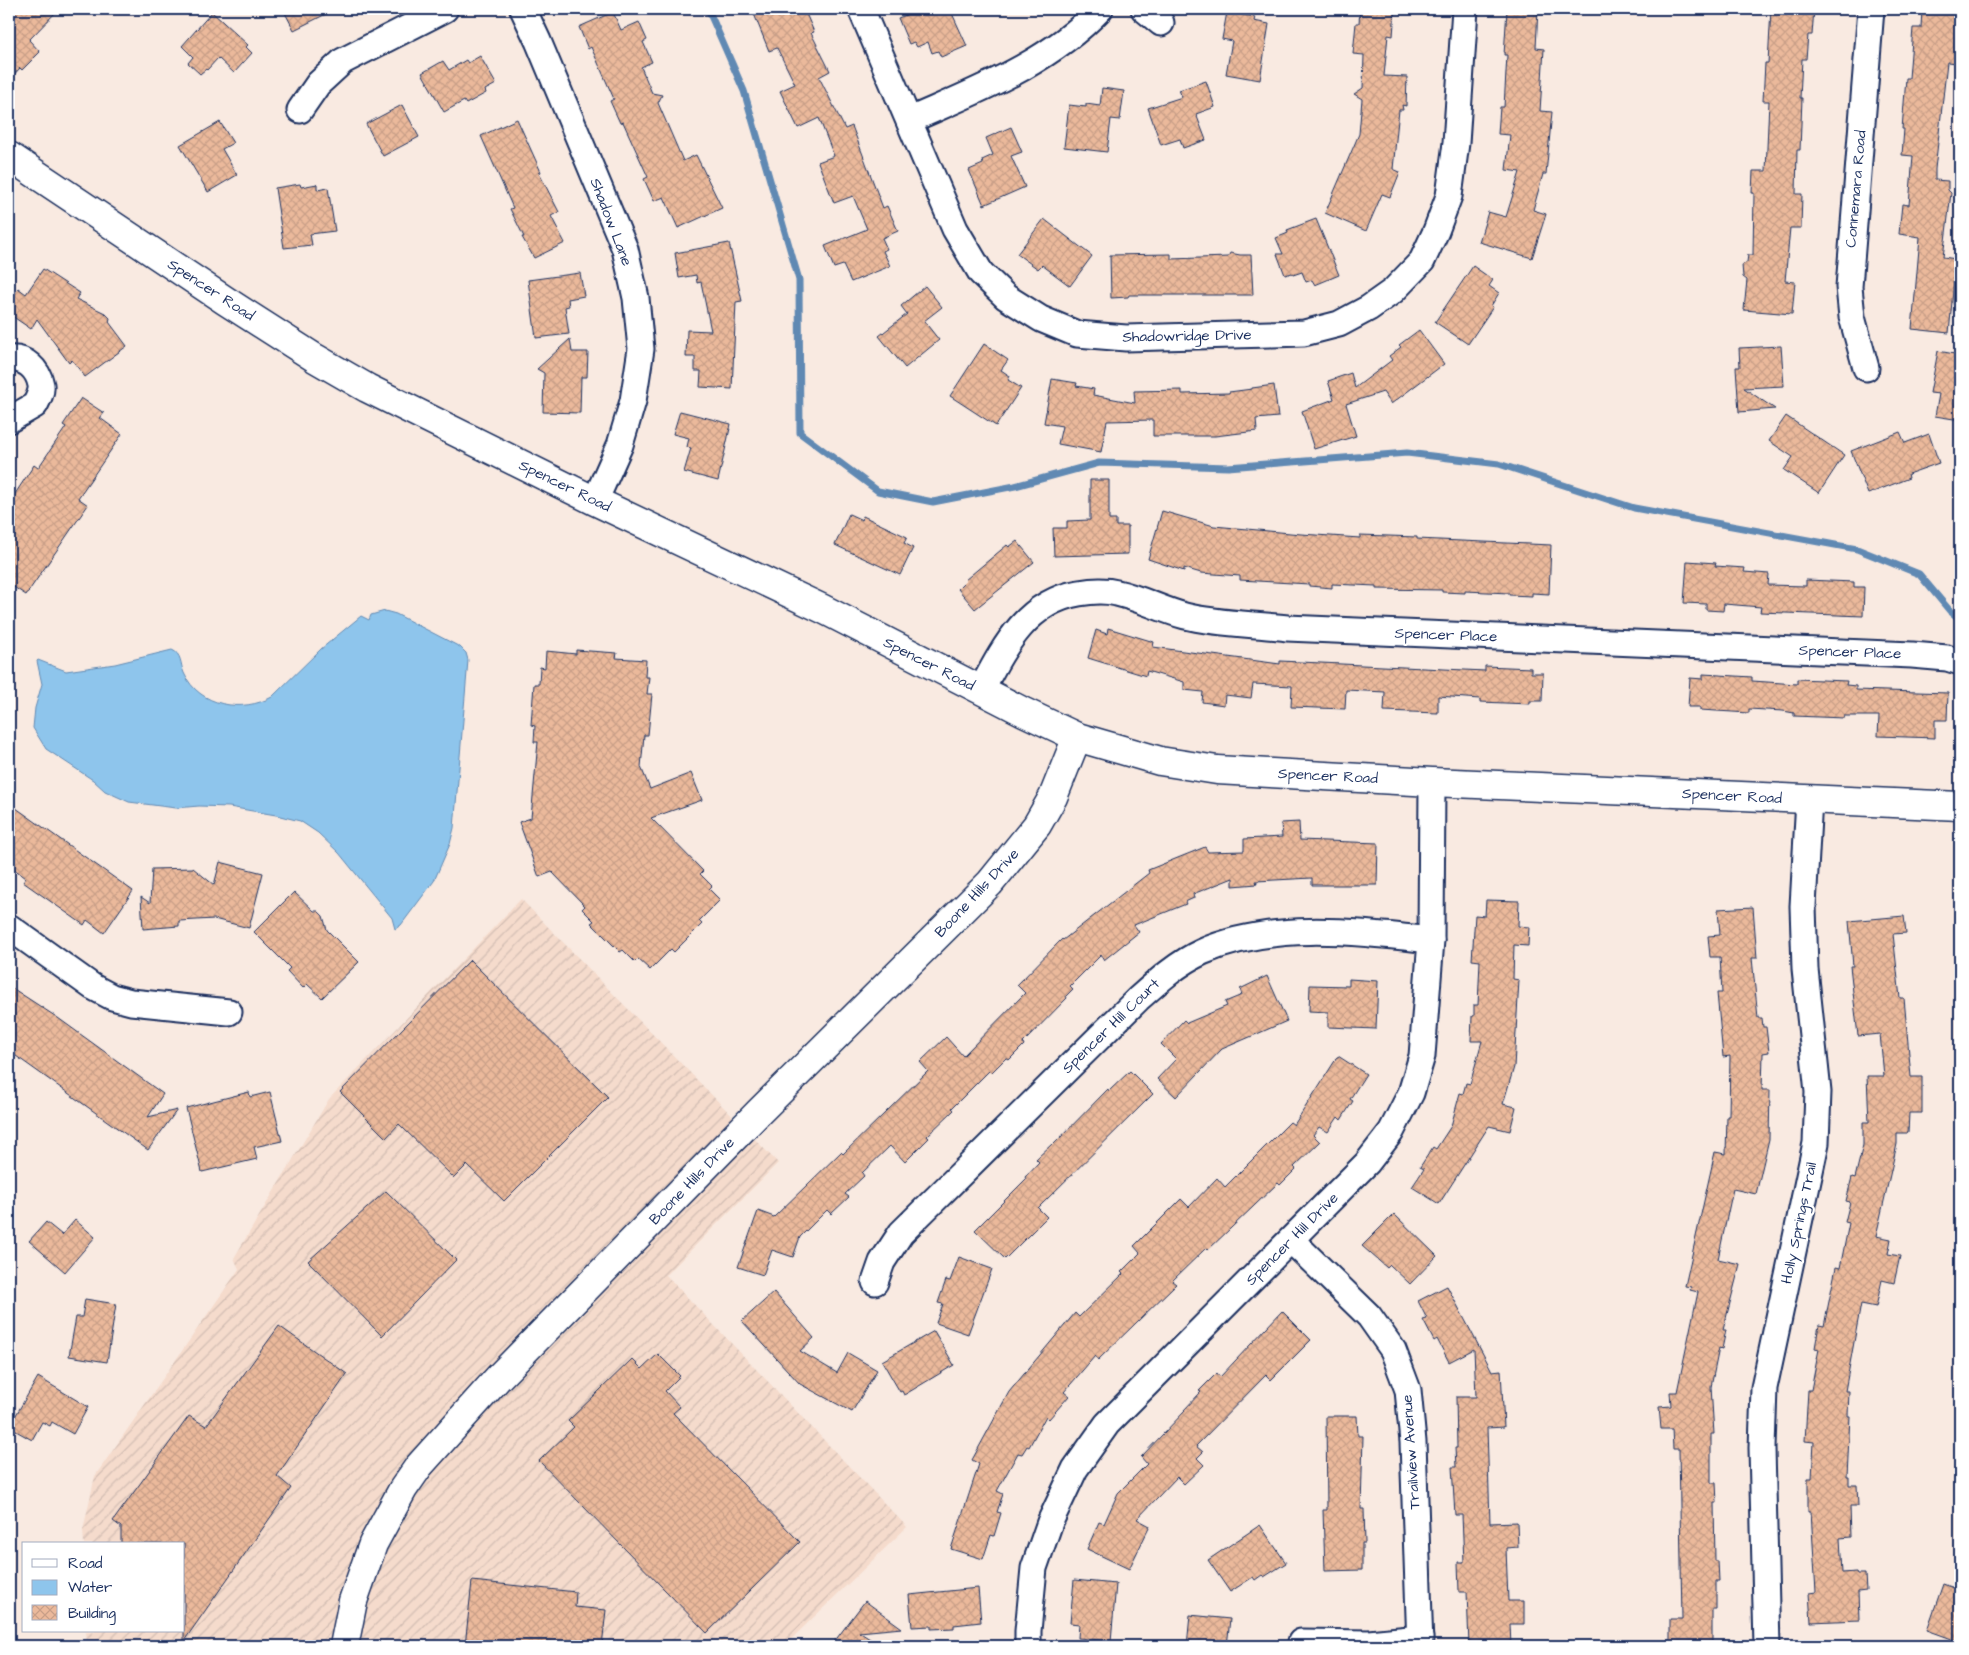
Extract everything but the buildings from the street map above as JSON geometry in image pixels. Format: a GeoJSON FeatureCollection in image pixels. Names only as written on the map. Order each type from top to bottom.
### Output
{"type":"FeatureCollection","features":[{"type":"Feature","properties":{"kind":"main road","name":"Spencer Road"},"geometry":{"type":"LineString","coordinates":[[9,156],[315,358],[407,408],[595,501],[823,609],[1077,737],[1160,762],[1217,770],[1432,782],[1960,806]]}},
{"type":"Feature","properties":{"kind":"main road","name":"Boone Hills Drive"},"geometry":{"type":"LineString","coordinates":[[344,1646],[353,1601],[373,1544],[402,1489],[419,1466],[499,1378],[753,1118],[990,882],[1037,825],[1053,797],[1077,737]]}},
{"type":"Feature","properties":{"kind":"street"},"geometry":{"type":"LineString","coordinates":[[300,110],[318,84],[343,61],[445,9]]}},
{"type":"Feature","properties":{"kind":"street","name":"Shadow Lane"},"geometry":{"type":"LineString","coordinates":[[523,9],[625,249],[636,298],[641,349],[633,401],[620,445],[595,501]]}},
{"type":"Feature","properties":{"kind":"street","name":"Shadowridge Drive"},"geometry":{"type":"LineString","coordinates":[[861,9],[955,229],[981,273],[1006,297],[1041,319],[1077,334],[1126,338],[1304,333],[1339,324],[1369,308],[1393,291],[1422,261],[1449,196],[1456,143],[1465,9]]}},
{"type":"Feature","properties":{"kind":"street"},"geometry":{"type":"LineString","coordinates":[[910,120],[1004,79],[1050,52],[1085,24],[1100,9]]}},
{"type":"Feature","properties":{"kind":"street","name":"Connemara Road"},"geometry":{"type":"LineString","coordinates":[[1866,368],[1852,317],[1849,287],[1871,9]]}},
{"type":"Feature","properties":{"kind":"street"},"geometry":{"type":"LineString","coordinates":[[9,359],[16,358],[26,362],[36,372],[41,387],[35,405],[9,420]]}},
{"type":"Feature","properties":{"kind":"street","name":"Spencer Place"},"geometry":{"type":"LineString","coordinates":[[981,690],[1004,648],[1023,624],[1053,600],[1092,591],[1116,593],[1187,616],[1287,628],[1912,654],[1947,658],[1960,662]]}},
{"type":"Feature","properties":{"kind":"street","name":"Spencer Hill Drive"},"geometry":{"type":"LineString","coordinates":[[1028,1646],[1034,1568],[1050,1522],[1075,1469],[1107,1424],[1367,1163],[1391,1132],[1411,1093],[1422,1056],[1431,940],[1432,782]]}},
{"type":"Feature","properties":{"kind":"street","name":"Holly Springs Trail"},"geometry":{"type":"LineString","coordinates":[[1767,1646],[1762,1448],[1764,1388],[1816,1143],[1818,1092],[1805,969],[1803,906],[1809,799]]}},
{"type":"Feature","properties":{"kind":"street"},"geometry":{"type":"LineString","coordinates":[[9,927],[93,987],[112,997],[131,1002],[229,1012]]}},
{"type":"Feature","properties":{"kind":"street","name":"Spencer Hill Court"},"geometry":{"type":"LineString","coordinates":[[875,1282],[882,1262],[901,1234],[1138,999],[1177,966],[1210,949],[1271,932],[1376,934],[1431,940]]}},
{"type":"Feature","properties":{"kind":"street","name":"Trailview Avenue"},"geometry":{"type":"LineString","coordinates":[[1291,1240],[1369,1316],[1393,1350],[1408,1390],[1413,1442],[1420,1642]]}},
{"type":"Feature","properties":{"kind":"street"},"geometry":{"type":"LineString","coordinates":[[1301,1642],[1420,1642]]}},
{"type":"Feature","properties":{"kind":"shaded area"},"geometry":{"type":"Polygon","coordinates":[[[521,899],[778,1163],[666,1275],[907,1527],[784,1646],[87,1646],[86,1632],[185,1632],[185,1542],[84,1542],[83,1530],[95,1476],[239,1269],[234,1258],[329,1099],[521,899]]]}},
{"type":"Feature","properties":{"kind":"water"},"geometry":{"type":"Polygon","coordinates":[[[385,611],[396,614],[460,647],[466,653],[468,660],[454,828],[450,844],[434,881],[401,925],[395,929],[392,918],[339,853],[318,833],[300,821],[229,807],[199,806],[176,808],[129,802],[105,791],[93,780],[46,749],[33,728],[35,708],[42,684],[38,660],[66,671],[115,664],[172,650],[178,654],[184,673],[200,693],[211,700],[223,704],[248,705],[272,697],[321,649],[361,616],[369,620],[371,615],[385,611]]]}},
{"type":"Feature","properties":{"kind":"waterway"},"geometry":{"type":"LineString","coordinates":[[708,9],[744,91],[799,280],[800,433],[878,491],[933,502],[1015,486],[1099,463],[1228,467],[1407,453],[1499,464],[1634,508],[1857,549],[1919,574],[1950,611],[1960,619]]}}]}
